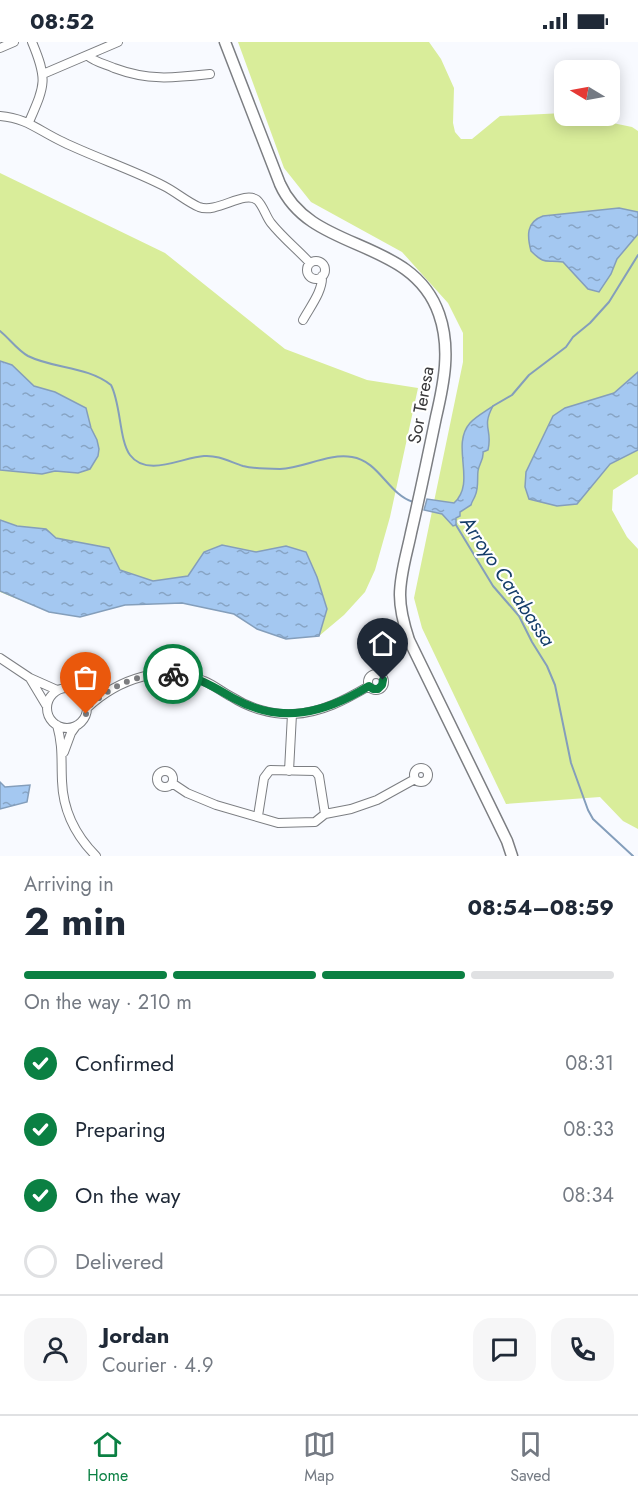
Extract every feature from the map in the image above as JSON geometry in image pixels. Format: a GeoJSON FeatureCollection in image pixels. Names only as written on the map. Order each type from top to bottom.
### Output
{"type":"FeatureCollection","features":[{"type":"Feature","properties":{"kind":"street"},"geometry":{"type":"LineString","coordinates":[[0,48],[14,42]]}},
{"type":"Feature","properties":{"kind":"street"},"geometry":{"type":"LineString","coordinates":[[29,122],[41,94],[44,74],[32,42]]}},
{"type":"Feature","properties":{"kind":"street"},"geometry":{"type":"LineString","coordinates":[[44,74],[118,42]]}},
{"type":"Feature","properties":{"kind":"street","name":"Sor Teresa"},"geometry":{"type":"LineString","coordinates":[[225,42],[276,175],[290,202],[303,216],[316,225],[384,255],[409,270],[428,292],[439,312],[444,336],[443,386],[400,592],[405,627],[417,657],[514,856]]}},
{"type":"Feature","properties":{"kind":"street"},"geometry":{"type":"LineString","coordinates":[[88,56],[97,62],[148,78],[210,74]]}},
{"type":"Feature","properties":{"kind":"street"},"geometry":{"type":"LineString","coordinates":[[0,116],[29,122],[43,133],[164,186],[198,207],[214,209],[248,198],[258,201],[268,220],[283,238],[310,263]]}},
{"type":"Feature","properties":{"kind":"street"},"geometry":{"type":"LineString","coordinates":[[303,320],[323,282],[322,276],[325,270],[323,263],[316,260],[310,263],[307,269],[310,276],[316,279],[322,276]]}},
{"type":"Feature","properties":{"kind":"street"},"geometry":{"type":"LineString","coordinates":[[0,658],[30,678],[57,690]]}},
{"type":"Feature","properties":{"kind":"street"},"geometry":{"type":"LineString","coordinates":[[63,757],[71,733],[84,718],[87,708],[107,691],[146,675],[178,675],[203,680],[253,707],[292,714],[333,705],[369,686]]}},
{"type":"Feature","properties":{"kind":"street"},"geometry":{"type":"LineString","coordinates":[[30,678],[46,706],[49,717],[63,728],[76,726]]}},
{"type":"Feature","properties":{"kind":"street"},"geometry":{"type":"LineString","coordinates":[[46,706],[52,694],[57,690],[69,688],[81,693],[107,691]]}},
{"type":"Feature","properties":{"kind":"street"},"geometry":{"type":"LineString","coordinates":[[81,693],[87,708]]}},
{"type":"Feature","properties":{"kind":"street"},"geometry":{"type":"LineString","coordinates":[[289,771],[292,714]]}},
{"type":"Feature","properties":{"kind":"street"},"geometry":{"type":"LineString","coordinates":[[57,725],[63,757],[62,780],[68,814],[77,834],[96,856]]}},
{"type":"Feature","properties":{"kind":"street"},"geometry":{"type":"LineString","coordinates":[[258,816],[265,775],[270,770],[312,770],[318,773],[325,814]]}},
{"type":"Feature","properties":{"kind":"street"},"geometry":{"type":"LineString","coordinates":[[172,783],[187,793],[216,805],[278,823],[315,822],[325,814],[365,805],[415,778]]}},
{"type":"Feature","properties":{"kind":"green space"},"geometry":{"type":"Polygon","coordinates":[[[238,42],[429,42],[441,59],[454,88],[453,123],[455,132],[461,139],[472,139],[500,116],[554,113],[554,126],[620,125],[638,131],[638,474],[613,490],[612,510],[627,537],[638,549],[638,829],[623,821],[600,797],[506,804],[422,628],[414,598],[463,362],[463,333],[448,303],[402,252],[311,202],[284,168],[238,42]]]}},
{"type":"Feature","properties":{"kind":"green space"},"geometry":{"type":"Polygon","coordinates":[[[0,173],[165,253],[285,349],[367,380],[418,388],[390,517],[375,570],[365,592],[344,615],[319,636],[286,639],[257,629],[234,614],[182,603],[125,605],[80,617],[49,612],[0,592],[0,173]]]}},
{"type":"Feature","properties":{"kind":"water"},"geometry":{"type":"Polygon","coordinates":[[[619,208],[638,212],[638,234],[617,259],[611,274],[599,292],[588,289],[563,262],[543,260],[531,251],[529,230],[533,222],[543,216],[619,208]]]}},
{"type":"Feature","properties":{"kind":"water"},"geometry":{"type":"Polygon","coordinates":[[[0,361],[12,365],[34,386],[55,392],[86,408],[99,449],[98,456],[90,469],[78,473],[55,471],[42,474],[0,470],[0,361]]]}},
{"type":"Feature","properties":{"kind":"water"},"geometry":{"type":"Polygon","coordinates":[[[638,372],[638,450],[610,464],[577,504],[557,506],[529,499],[525,487],[526,472],[553,416],[565,408],[614,393],[638,372]]]}},
{"type":"Feature","properties":{"kind":"water"},"geometry":{"type":"Polygon","coordinates":[[[493,406],[487,424],[488,450],[483,452],[476,493],[471,505],[460,512],[460,516],[456,518],[456,525],[453,526],[442,514],[424,510],[427,499],[454,503],[463,485],[462,442],[465,432],[472,421],[493,406]]]}},
{"type":"Feature","properties":{"kind":"water"},"geometry":{"type":"Polygon","coordinates":[[[0,520],[17,526],[46,529],[56,538],[109,548],[120,570],[153,581],[188,576],[204,552],[222,545],[256,552],[286,546],[306,552],[327,609],[319,636],[286,639],[257,629],[234,614],[182,603],[125,605],[80,617],[49,612],[0,591],[0,520]]]}},
{"type":"Feature","properties":{"kind":"water"},"geometry":{"type":"Polygon","coordinates":[[[0,782],[5,787],[30,785],[27,802],[0,809],[0,782]]]}},
{"type":"Feature","properties":{"kind":"waterway"},"geometry":{"type":"LineString","coordinates":[[493,406],[512,395],[529,375],[566,347],[573,337],[590,323],[609,302],[638,255]]}},
{"type":"Feature","properties":{"kind":"waterway","name":"Arroyo Carabassa"},"geometry":{"type":"LineString","coordinates":[[0,331],[28,356],[92,374],[111,385],[117,402],[126,448],[137,462],[155,466],[209,456],[248,467],[280,469],[334,457],[352,457],[369,465],[404,498],[413,502]]}},
{"type":"Feature","properties":{"kind":"waterway","name":"Arroyo Carabassa"},"geometry":{"type":"LineString","coordinates":[[456,525],[493,586],[519,616],[547,666],[555,685],[571,763],[588,810],[593,819],[633,856]]}},
{"type":"Feature","properties":{"kind":"way so far"},"geometry":{"type":"LineString","coordinates":[[86,714],[87,708],[107,691],[127,681],[146,675],[173,674]]}},
{"type":"Feature","properties":{"kind":"route"},"geometry":{"type":"LineString","coordinates":[[173,674],[203,680],[244,704],[266,711],[292,714],[319,710],[333,705],[369,686],[378,689],[383,680]]}}]}
